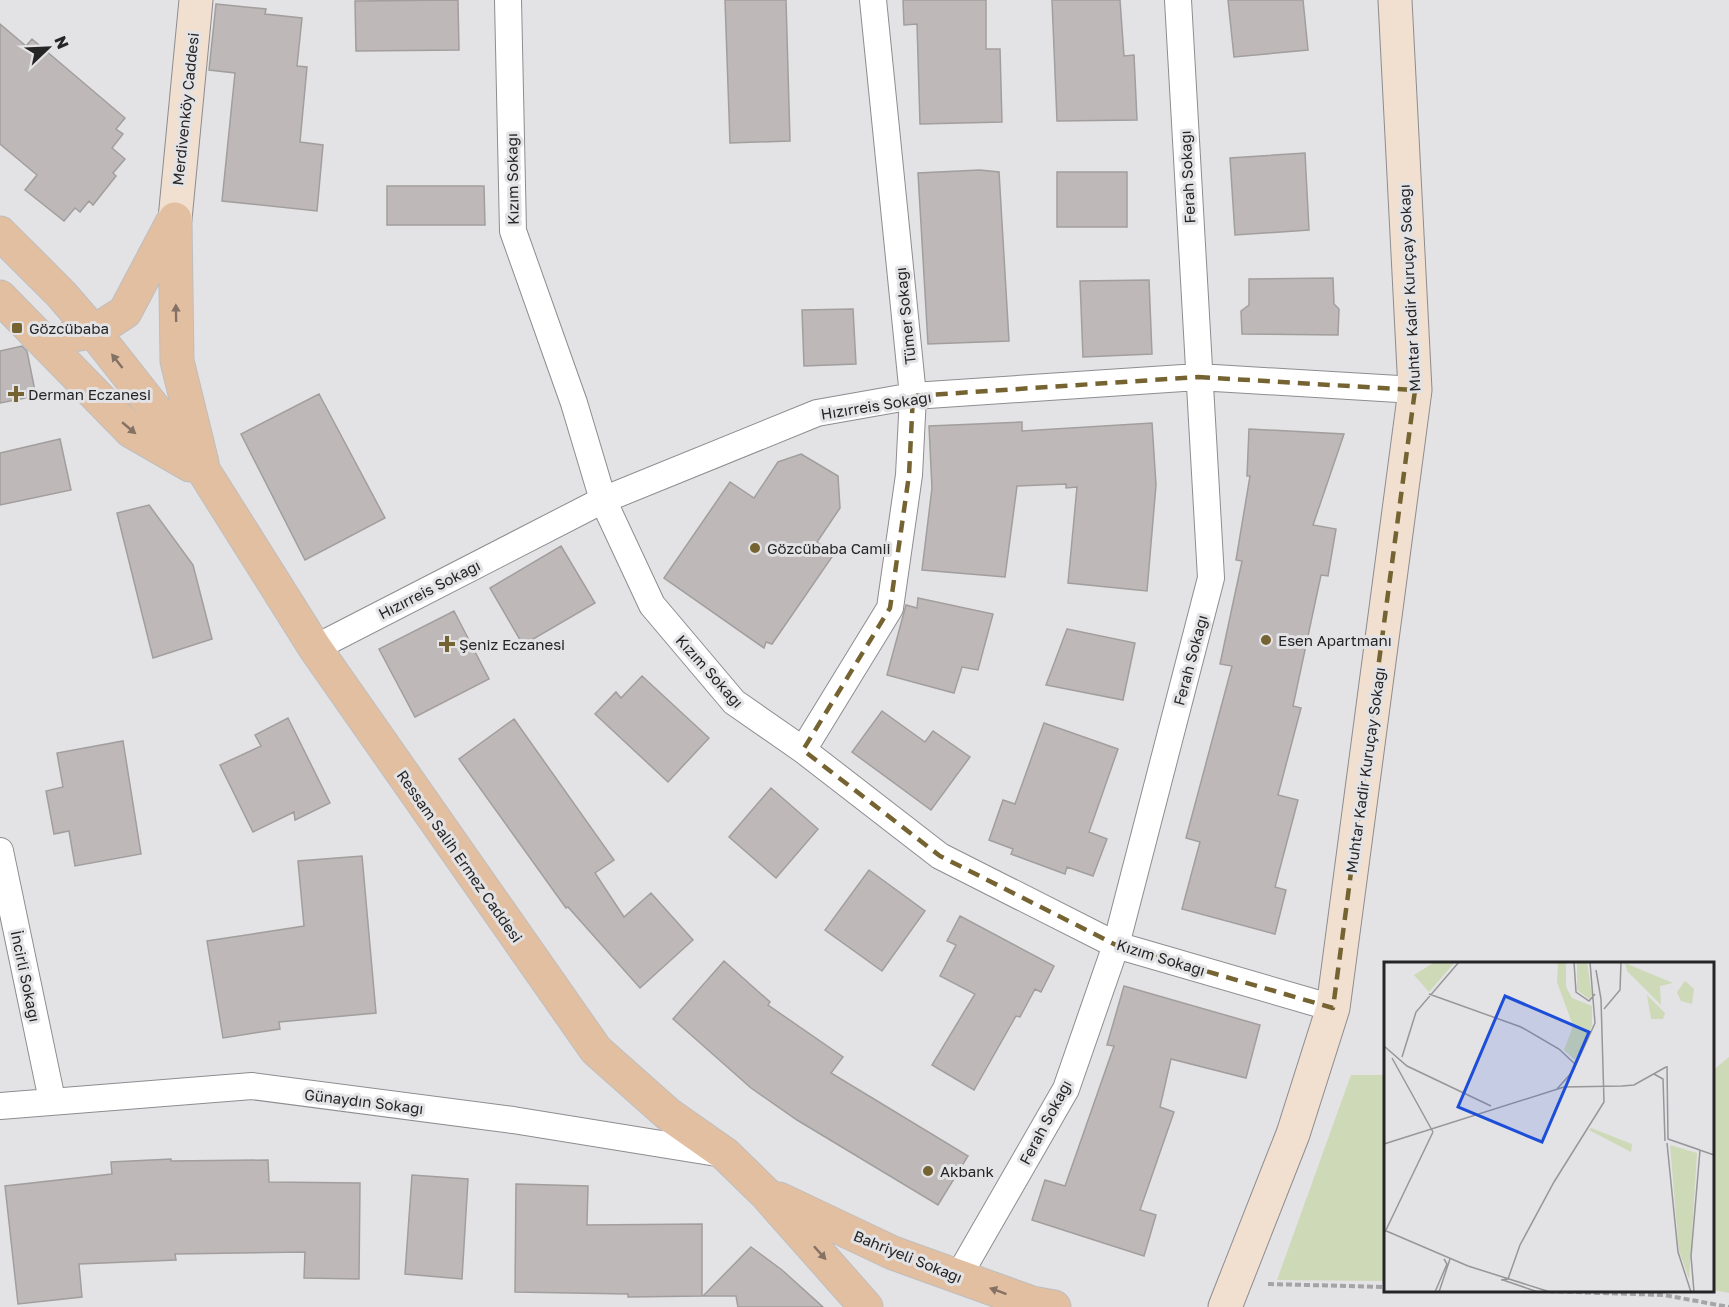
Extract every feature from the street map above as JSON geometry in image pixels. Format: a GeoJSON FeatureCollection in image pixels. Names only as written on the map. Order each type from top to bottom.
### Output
{"type":"FeatureCollection","features":[{"type":"Feature","properties":{"kind":"main road"},"geometry":{"type":"LineString","coordinates":[[42,340],[94,332],[125,312],[175,219]]}},
{"type":"Feature","properties":{"kind":"main road"},"geometry":{"type":"LineString","coordinates":[[175,219],[177,361],[205,473]]}},
{"type":"Feature","properties":{"kind":"main road","name":"Ressam Salih Ermez Caddesi"},"geometry":{"type":"LineString","coordinates":[[0,233],[61,294],[94,332],[205,473],[315,648],[596,1050],[668,1114],[725,1154],[766,1194],[866,1307]]}},
{"type":"Feature","properties":{"kind":"main road","name":"Ressam Salih Ermez Caddesi"},"geometry":{"type":"LineString","coordinates":[[0,297],[131,431],[205,473]]}},
{"type":"Feature","properties":{"kind":"main road","name":"Bahriyeli Sokağı"},"geometry":{"type":"LineString","coordinates":[[766,1194],[893,1253],[1032,1303],[1054,1307]]}},
{"type":"Feature","properties":{"kind":"street","name":"Merdivenköy Caddesi"},"geometry":{"type":"LineString","coordinates":[[175,219],[196,0]]}},
{"type":"Feature","properties":{"kind":"street","name":"Kızım Sokağı"},"geometry":{"type":"LineString","coordinates":[[508,0],[513,231],[574,402],[603,500],[652,605],[734,702],[803,750],[940,856],[1116,945],[1333,1008]]}},
{"type":"Feature","properties":{"kind":"street","name":"Tümer Sokağı"},"geometry":{"type":"LineString","coordinates":[[803,750],[890,608],[909,475],[913,396],[873,0]]}},
{"type":"Feature","properties":{"kind":"street","name":"Ferah Sokağı"},"geometry":{"type":"LineString","coordinates":[[958,1277],[1066,1089],[1116,945],[1211,578],[1178,0]]}},
{"type":"Feature","properties":{"kind":"street","name":"Muhtar Kadir Kuruçay Sokağı"},"geometry":{"type":"LineString","coordinates":[[1230,1295],[1293,1134],[1333,1008],[1415,390],[1395,0]]}},
{"type":"Feature","properties":{"kind":"street","name":"Hızırreis Sokağı"},"geometry":{"type":"LineString","coordinates":[[315,648],[603,500],[817,413],[913,396],[1198,377],[1415,390]]}},
{"type":"Feature","properties":{"kind":"street","name":"İncirli Sokağı"},"geometry":{"type":"LineString","coordinates":[[0,851],[52,1100]]}},
{"type":"Feature","properties":{"kind":"street","name":"Günaydın Sokağı"},"geometry":{"type":"LineString","coordinates":[[0,1106],[52,1100],[252,1086],[513,1120],[725,1154]]}},
{"type":"Feature","properties":{"kind":"path"},"geometry":{"type":"LineString","coordinates":[[1230,1295],[1384,1287]]}},
{"type":"Feature","properties":{"kind":"path"},"geometry":{"type":"LineString","coordinates":[[1573,1292],[1664,1295],[1729,1307]]}},
{"type":"Feature","properties":{"kind":"highlighted area"},"geometry":{"type":"Polygon","coordinates":[[[1198,377],[1415,390],[1333,1008],[1116,945],[940,856],[803,750],[890,608],[909,475],[913,396],[1198,377]]]}},
{"type":"Feature","properties":{"kind":"green space"},"geometry":{"type":"Polygon","coordinates":[[[1729,1057],[1729,1293],[1714,1290],[1714,1069],[1729,1057]]]}},
{"type":"Feature","properties":{"kind":"green space"},"geometry":{"type":"Polygon","coordinates":[[[1351,1075],[1384,1075],[1384,1281],[1277,1280],[1351,1075]]]}},
{"type":"Feature","properties":{"kind":"building"},"geometry":{"type":"Polygon","coordinates":[[[458,0],[459,50],[356,51],[355,1],[458,0]]]}},
{"type":"Feature","properties":{"kind":"building"},"geometry":{"type":"Polygon","coordinates":[[[725,0],[786,0],[790,141],[730,143],[725,0]]]}},
{"type":"Feature","properties":{"kind":"building"},"geometry":{"type":"Polygon","coordinates":[[[903,0],[986,0],[986,49],[1000,49],[1002,122],[920,124],[917,24],[904,25],[903,0]]]}},
{"type":"Feature","properties":{"kind":"building"},"geometry":{"type":"Polygon","coordinates":[[[1052,0],[1120,0],[1124,56],[1134,55],[1137,120],[1057,121],[1052,0]]]}},
{"type":"Feature","properties":{"kind":"building"},"geometry":{"type":"Polygon","coordinates":[[[1228,0],[1303,0],[1308,50],[1234,57],[1228,0]]]}},
{"type":"Feature","properties":{"kind":"building"},"geometry":{"type":"Polygon","coordinates":[[[216,4],[266,9],[265,14],[302,18],[297,66],[307,67],[300,142],[323,145],[317,211],[222,201],[235,73],[209,70],[216,4]]]}},
{"type":"Feature","properties":{"kind":"building"},"geometry":{"type":"Polygon","coordinates":[[[0,24],[26,46],[32,39],[125,118],[116,129],[123,134],[112,148],[125,159],[113,173],[116,176],[93,205],[89,201],[80,212],[75,208],[64,221],[25,190],[37,175],[0,144],[0,24]]]}},
{"type":"Feature","properties":{"kind":"building"},"geometry":{"type":"Polygon","coordinates":[[[1305,153],[1309,230],[1235,235],[1230,158],[1305,153]]]}},
{"type":"Feature","properties":{"kind":"building"},"geometry":{"type":"Polygon","coordinates":[[[980,170],[999,172],[1009,341],[928,344],[918,173],[980,170]]]}},
{"type":"Feature","properties":{"kind":"building"},"geometry":{"type":"Polygon","coordinates":[[[1057,172],[1127,172],[1127,227],[1057,227],[1057,172]]]}},
{"type":"Feature","properties":{"kind":"building"},"geometry":{"type":"Polygon","coordinates":[[[387,186],[484,186],[485,225],[387,225],[387,186]]]}},
{"type":"Feature","properties":{"kind":"building"},"geometry":{"type":"Polygon","coordinates":[[[1333,278],[1334,304],[1339,309],[1338,335],[1242,334],[1241,311],[1249,305],[1249,279],[1333,278]]]}},
{"type":"Feature","properties":{"kind":"building"},"geometry":{"type":"Polygon","coordinates":[[[1149,280],[1152,354],[1083,357],[1080,281],[1149,280]]]}},
{"type":"Feature","properties":{"kind":"building"},"geometry":{"type":"Polygon","coordinates":[[[853,309],[856,364],[804,366],[802,310],[853,309]]]}},
{"type":"Feature","properties":{"kind":"building"},"geometry":{"type":"Polygon","coordinates":[[[22,346],[27,351],[36,396],[0,403],[0,351],[22,346]]]}},
{"type":"Feature","properties":{"kind":"building"},"geometry":{"type":"Polygon","coordinates":[[[319,394],[385,518],[305,560],[241,434],[319,394]]]}},
{"type":"Feature","properties":{"kind":"building"},"geometry":{"type":"Polygon","coordinates":[[[1022,422],[1022,431],[1152,423],[1156,485],[1147,591],[1068,583],[1077,487],[1066,488],[1066,484],[1017,486],[1005,577],[922,570],[932,488],[929,426],[1022,422]]]}},
{"type":"Feature","properties":{"kind":"building"},"geometry":{"type":"Polygon","coordinates":[[[1249,429],[1344,434],[1313,525],[1336,529],[1328,576],[1321,575],[1293,706],[1301,708],[1278,795],[1298,800],[1275,887],[1286,890],[1275,934],[1182,909],[1200,842],[1186,838],[1232,666],[1220,664],[1242,561],[1236,560],[1250,476],[1247,476],[1249,429]]]}},
{"type":"Feature","properties":{"kind":"building"},"geometry":{"type":"Polygon","coordinates":[[[60,439],[71,490],[0,505],[0,453],[60,439]]]}},
{"type":"Feature","properties":{"kind":"building","name":"Gözcübaba Camii"},"geometry":{"type":"Polygon","coordinates":[[[801,454],[838,476],[840,508],[817,542],[834,554],[772,644],[766,642],[764,648],[664,578],[730,482],[754,498],[778,462],[801,454]]]}},
{"type":"Feature","properties":{"kind":"building"},"geometry":{"type":"Polygon","coordinates":[[[149,505],[193,565],[212,639],[153,658],[117,513],[149,505]]]}},
{"type":"Feature","properties":{"kind":"building"},"geometry":{"type":"Polygon","coordinates":[[[561,546],[595,603],[523,645],[490,588],[561,546]]]}},
{"type":"Feature","properties":{"kind":"building"},"geometry":{"type":"Polygon","coordinates":[[[918,598],[993,614],[978,670],[962,667],[954,693],[887,675],[906,605],[917,608],[918,598]]]}},
{"type":"Feature","properties":{"kind":"building"},"geometry":{"type":"Polygon","coordinates":[[[454,611],[489,679],[415,717],[379,649],[454,611]]]}},
{"type":"Feature","properties":{"kind":"building"},"geometry":{"type":"Polygon","coordinates":[[[1067,629],[1135,643],[1123,700],[1046,685],[1067,629]]]}},
{"type":"Feature","properties":{"kind":"building"},"geometry":{"type":"Polygon","coordinates":[[[642,676],[709,738],[668,782],[595,714],[616,692],[621,698],[642,676]]]}},
{"type":"Feature","properties":{"kind":"building"},"geometry":{"type":"Polygon","coordinates":[[[882,711],[925,742],[933,731],[970,757],[931,810],[852,752],[882,711]]]}},
{"type":"Feature","properties":{"kind":"building"},"geometry":{"type":"Polygon","coordinates":[[[288,718],[330,803],[295,820],[294,812],[253,832],[220,765],[261,746],[255,735],[288,718]]]}},
{"type":"Feature","properties":{"kind":"building"},"geometry":{"type":"Polygon","coordinates":[[[514,719],[614,860],[595,873],[624,917],[651,893],[693,940],[640,988],[568,907],[566,908],[459,759],[514,719]]]}},
{"type":"Feature","properties":{"kind":"building"},"geometry":{"type":"Polygon","coordinates":[[[1044,723],[1118,749],[1089,832],[1107,839],[1093,876],[1067,867],[1065,874],[1011,854],[1013,849],[989,840],[1003,800],[1015,804],[1044,723]]]}},
{"type":"Feature","properties":{"kind":"building"},"geometry":{"type":"Polygon","coordinates":[[[123,741],[141,854],[75,866],[69,831],[54,834],[46,791],[63,787],[57,753],[123,741]]]}},
{"type":"Feature","properties":{"kind":"building"},"geometry":{"type":"Polygon","coordinates":[[[771,788],[818,829],[776,878],[729,837],[771,788]]]}},
{"type":"Feature","properties":{"kind":"building"},"geometry":{"type":"Polygon","coordinates":[[[362,856],[376,1013],[279,1022],[280,1029],[223,1038],[207,941],[304,926],[298,861],[362,856]]]}},
{"type":"Feature","properties":{"kind":"building"},"geometry":{"type":"Polygon","coordinates":[[[869,870],[925,911],[882,971],[825,930],[869,870]]]}},
{"type":"Feature","properties":{"kind":"building"},"geometry":{"type":"Polygon","coordinates":[[[960,916],[1054,966],[1041,992],[1035,989],[1020,1017],[1016,1016],[974,1090],[932,1065],[975,994],[940,976],[956,945],[947,941],[960,916]]]}},
{"type":"Feature","properties":{"kind":"building"},"geometry":{"type":"Polygon","coordinates":[[[724,961],[770,1002],[768,1005],[843,1057],[831,1073],[968,1156],[938,1205],[797,1120],[751,1088],[673,1019],[724,961]]]}},
{"type":"Feature","properties":{"kind":"building"},"geometry":{"type":"Polygon","coordinates":[[[1124,986],[1260,1025],[1246,1078],[1171,1059],[1160,1107],[1174,1112],[1140,1210],[1156,1215],[1144,1256],[1032,1220],[1045,1180],[1065,1186],[1114,1046],[1107,1045],[1124,986]]]}},
{"type":"Feature","properties":{"kind":"building"},"geometry":{"type":"Polygon","coordinates":[[[171,1159],[171,1161],[268,1160],[269,1182],[360,1183],[359,1279],[304,1278],[305,1252],[175,1254],[176,1260],[79,1264],[82,1297],[18,1304],[5,1186],[112,1174],[111,1162],[171,1159]]]}},
{"type":"Feature","properties":{"kind":"building"},"geometry":{"type":"Polygon","coordinates":[[[412,1175],[468,1179],[462,1279],[405,1274],[412,1175]]]}},
{"type":"Feature","properties":{"kind":"building"},"geometry":{"type":"Polygon","coordinates":[[[516,1184],[588,1186],[587,1225],[702,1224],[702,1296],[628,1297],[628,1294],[515,1292],[516,1184]]]}},
{"type":"Feature","properties":{"kind":"building"},"geometry":{"type":"Polygon","coordinates":[[[751,1247],[782,1270],[823,1307],[738,1307],[736,1296],[703,1296],[751,1247]]]}},
{"type":"Feature","properties":{"kind":"place","name":"Gözcübaba"},"geometry":{"type":"Point","coordinates":[17,328]}},
{"type":"Feature","properties":{"kind":"place","name":"Derman Eczanesi"},"geometry":{"type":"Point","coordinates":[16,394]}},
{"type":"Feature","properties":{"kind":"place","name":"Gözcübaba Camii"},"geometry":{"type":"Point","coordinates":[755,548]}},
{"type":"Feature","properties":{"kind":"place","name":"Esen Apartmanı"},"geometry":{"type":"Point","coordinates":[1266,640]}},
{"type":"Feature","properties":{"kind":"place","name":"Şeniz Eczanesi"},"geometry":{"type":"Point","coordinates":[447,644]}},
{"type":"Feature","properties":{"kind":"place","name":"Akbank"},"geometry":{"type":"Point","coordinates":[928,1171]}}]}
